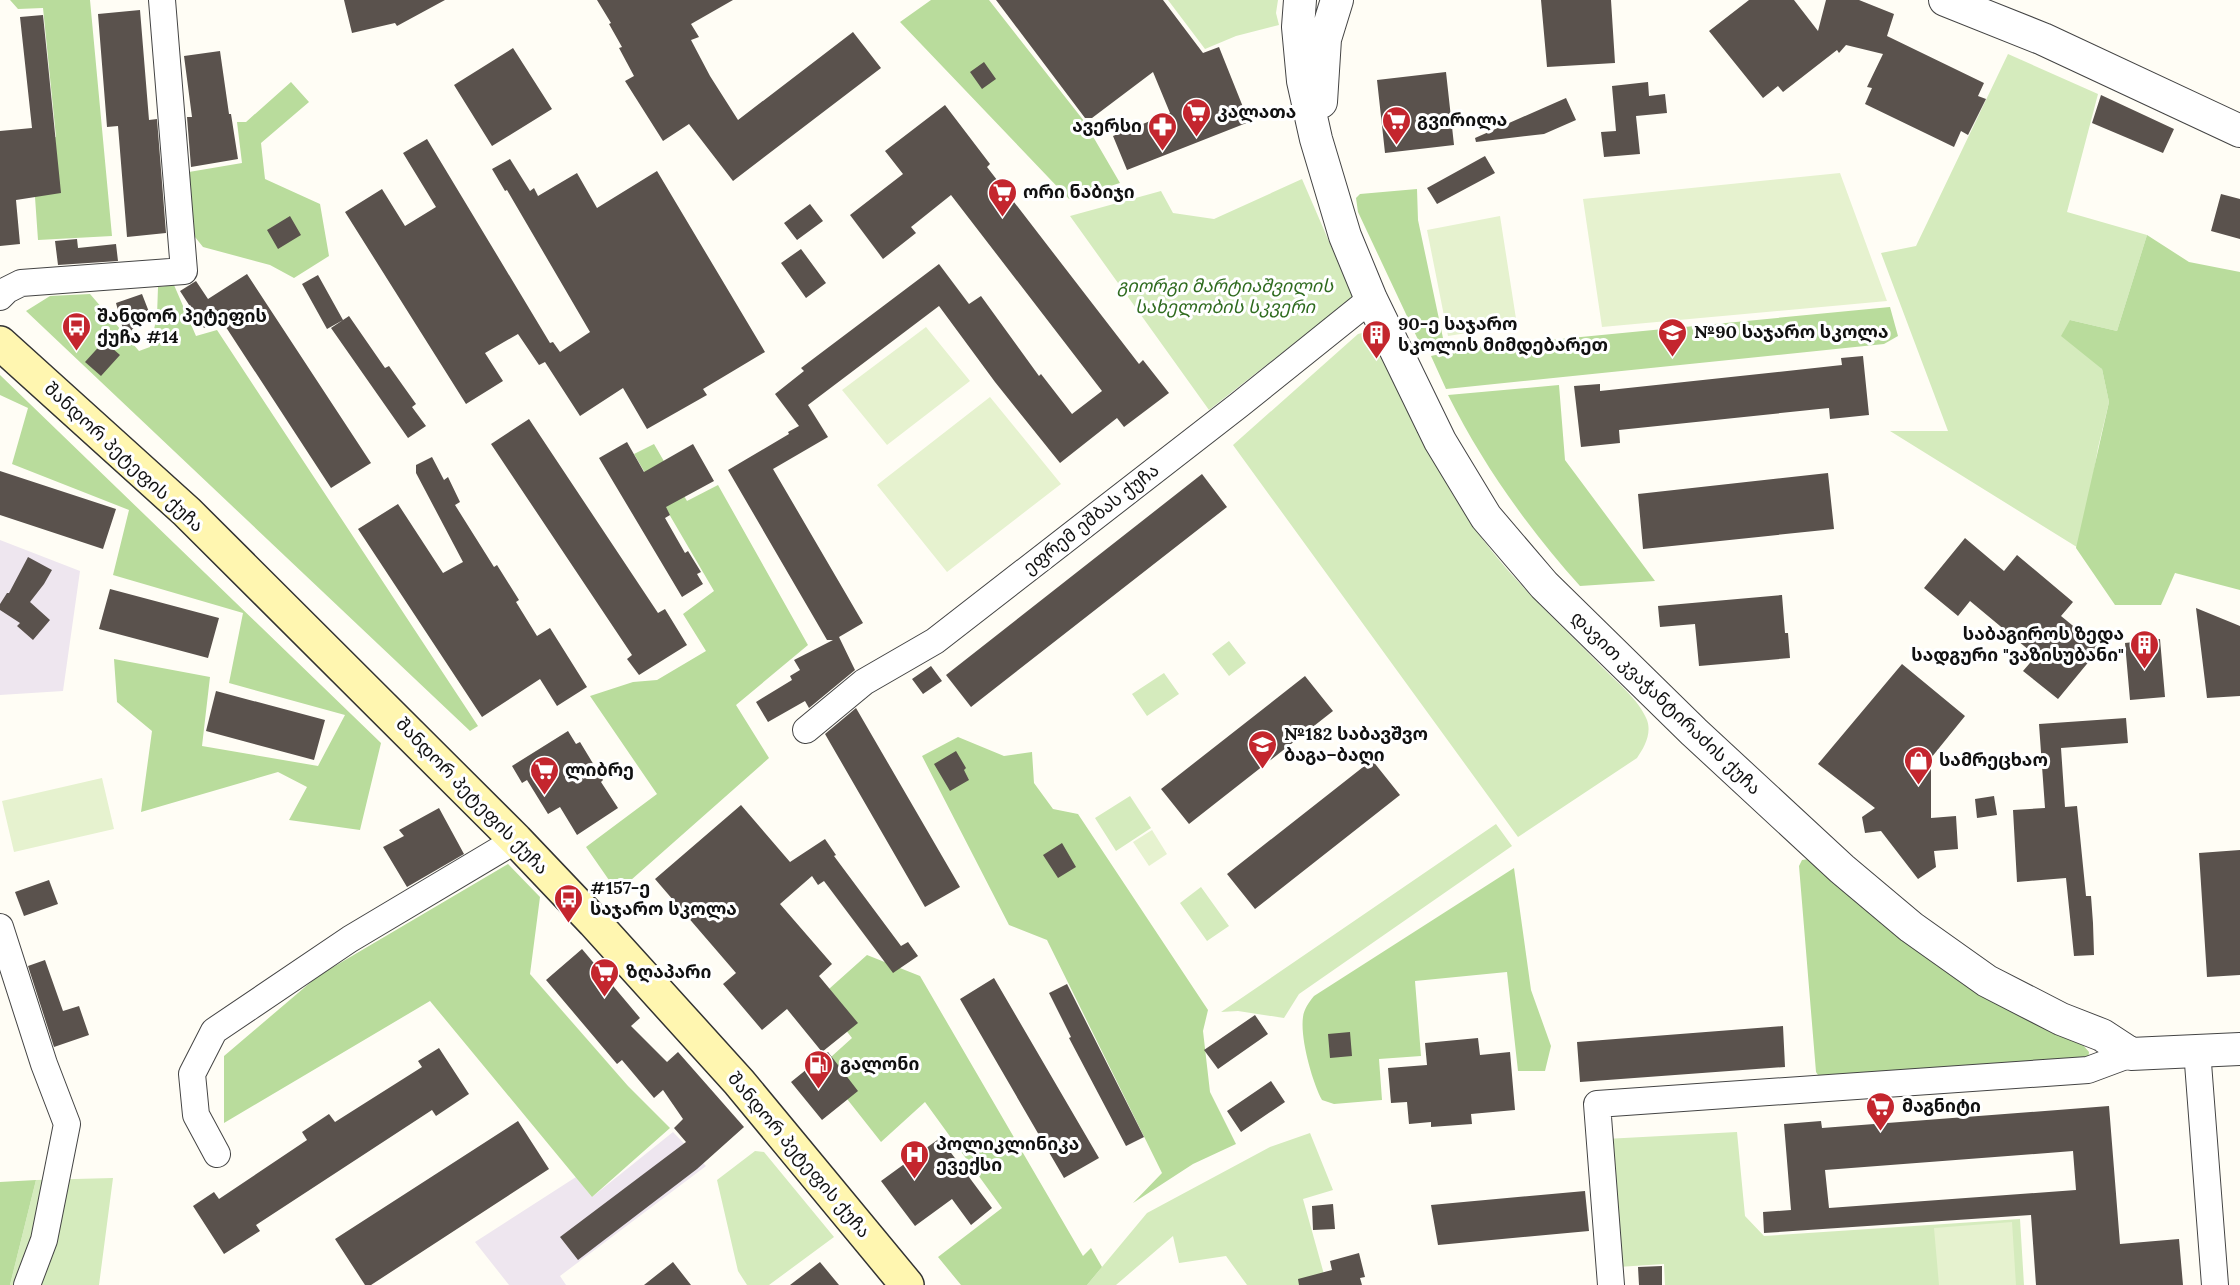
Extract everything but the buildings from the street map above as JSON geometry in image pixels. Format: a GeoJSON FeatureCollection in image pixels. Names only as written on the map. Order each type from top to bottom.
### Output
{"type":"FeatureCollection","features":[{"type":"Feature","properties":{"kind":"main road","name":"შანდორ პეტეფის ქუჩა"},"geometry":{"type":"LineString","coordinates":[[0,343],[187,512],[516,840],[739,1082],[907,1285]]}},
{"type":"Feature","properties":{"kind":"street"},"geometry":{"type":"LineString","coordinates":[[0,297],[7,290],[21,283],[184,272],[162,0]]}},
{"type":"Feature","properties":{"kind":"street","name":"დავით კვაჭანტირაძის ქუჩა"},"geometry":{"type":"LineString","coordinates":[[1300,0],[1298,27],[1303,81],[1316,140],[1345,236],[1371,299],[1440,441],[1486,517],[1548,590],[1758,792],[1842,869],[1911,927],[1987,981],[2061,1019],[2102,1035],[2130,1054]]}},
{"type":"Feature","properties":{"kind":"street","name":"დავით კვაჭანტირაძის ქუჩა"},"geometry":{"type":"LineString","coordinates":[[1322,160],[1320,92],[1325,39],[1337,0]]}},
{"type":"Feature","properties":{"kind":"street"},"geometry":{"type":"LineString","coordinates":[[1945,0],[2043,39],[2240,131]]}},
{"type":"Feature","properties":{"kind":"street","name":"ეფრემ ეშბას ქუჩა"},"geometry":{"type":"LineString","coordinates":[[806,730],[864,682],[935,641],[1239,405],[1371,299]]}},
{"type":"Feature","properties":{"kind":"street"},"geometry":{"type":"LineString","coordinates":[[217,1154],[196,1115],[192,1074],[214,1031],[350,939],[516,840]]}},
{"type":"Feature","properties":{"kind":"street"},"geometry":{"type":"LineString","coordinates":[[0,927],[44,1064],[67,1124],[44,1240],[27,1285]]}},
{"type":"Feature","properties":{"kind":"street"},"geometry":{"type":"LineString","coordinates":[[1611,1285],[1597,1104],[2088,1070],[2130,1054],[2240,1049]]}},
{"type":"Feature","properties":{"kind":"street"},"geometry":{"type":"LineString","coordinates":[[2197,1050],[2215,1285]]}},
{"type":"Feature","properties":{"kind":"shaded area"},"geometry":{"type":"Polygon","coordinates":[[[0,540],[80,571],[63,691],[0,695],[0,540]]]}},
{"type":"Feature","properties":{"kind":"shaded area"},"geometry":{"type":"Polygon","coordinates":[[[673,1132],[706,1166],[560,1276],[566,1285],[509,1285],[475,1242],[576,1177],[592,1197],[673,1132]]]}},
{"type":"Feature","properties":{"kind":"green space"},"geometry":{"type":"Polygon","coordinates":[[[10,0],[90,0],[112,236],[38,240],[31,140],[56,137],[43,8],[18,9],[10,0]]]}},
{"type":"Feature","properties":{"kind":"green space"},"geometry":{"type":"Polygon","coordinates":[[[931,0],[989,0],[1084,121],[1120,183],[1069,199],[900,22],[931,0]]]}},
{"type":"Feature","properties":{"kind":"green space"},"geometry":{"type":"Polygon","coordinates":[[[1168,0],[1278,0],[1276,13],[1279,25],[1236,36],[1205,49],[1168,0]]]}},
{"type":"Feature","properties":{"kind":"green space"},"geometry":{"type":"Polygon","coordinates":[[[2008,54],[2098,94],[2067,212],[2147,235],[2117,331],[2070,320],[2102,369],[2109,402],[2098,448],[2080,549],[1890,431],[1948,431],[1881,253],[1916,246],[2008,54]]]}},
{"type":"Feature","properties":{"kind":"green space"},"geometry":{"type":"Polygon","coordinates":[[[291,82],[309,102],[261,143],[265,179],[320,204],[329,256],[294,278],[270,265],[203,247],[191,232],[183,173],[242,163],[237,122],[246,122],[291,82]]]}},
{"type":"Feature","properties":{"kind":"green space"},"geometry":{"type":"Polygon","coordinates":[[[1840,173],[1887,301],[1602,327],[1583,199],[1840,173]]]}},
{"type":"Feature","properties":{"kind":"green space","name":"გიორგი მარტიაშვილის სახელობის სკვერი"},"geometry":{"type":"Polygon","coordinates":[[[1302,179],[1353,297],[1209,410],[1070,216],[1161,191],[1173,213],[1214,219],[1302,179]]]}},
{"type":"Feature","properties":{"kind":"green space"},"geometry":{"type":"Polygon","coordinates":[[[1417,189],[1418,220],[1443,338],[1421,346],[1358,212],[1356,198],[1360,194],[1417,189]]]}},
{"type":"Feature","properties":{"kind":"green space"},"geometry":{"type":"Polygon","coordinates":[[[1500,216],[1517,325],[1448,336],[1427,230],[1500,216]]]}},
{"type":"Feature","properties":{"kind":"green space"},"geometry":{"type":"Polygon","coordinates":[[[2147,235],[2189,262],[2240,272],[2240,590],[2175,573],[2161,605],[2115,605],[2076,548],[2109,402],[2102,369],[2061,336],[2070,320],[2117,331],[2147,235]]]}},
{"type":"Feature","properties":{"kind":"green space"},"geometry":{"type":"Polygon","coordinates":[[[174,285],[196,336],[217,330],[478,726],[470,731],[26,311],[50,296],[90,294],[139,351],[150,347],[157,316],[158,287],[174,285]]]}},
{"type":"Feature","properties":{"kind":"green space"},"geometry":{"type":"Polygon","coordinates":[[[1890,307],[1898,336],[1884,344],[1446,389],[1431,356],[1466,348],[1890,307]]]}},
{"type":"Feature","properties":{"kind":"green space"},"geometry":{"type":"Polygon","coordinates":[[[926,327],[970,381],[887,445],[842,390],[926,327]]]}},
{"type":"Feature","properties":{"kind":"green space","name":"გიორგი მარტიაშვილის სახელობის სკვერი"},"geometry":{"type":"Polygon","coordinates":[[[1373,330],[1425,444],[1472,525],[1491,550],[1546,611],[1628,692],[1647,720],[1648,736],[1637,758],[1518,837],[1233,445],[1358,334],[1373,330]]]}},
{"type":"Feature","properties":{"kind":"green space"},"geometry":{"type":"Polygon","coordinates":[[[0,375],[381,743],[360,830],[289,820],[307,787],[278,772],[141,812],[152,731],[117,702],[114,659],[210,677],[202,746],[318,766],[345,715],[229,683],[243,613],[113,575],[129,510],[12,464],[28,408],[0,395],[0,375]]]}},
{"type":"Feature","properties":{"kind":"green space"},"geometry":{"type":"Polygon","coordinates":[[[1559,385],[1565,460],[1655,581],[1580,586],[1542,542],[1491,471],[1448,395],[1559,385]]]}},
{"type":"Feature","properties":{"kind":"green space"},"geometry":{"type":"Polygon","coordinates":[[[990,397],[1061,484],[947,572],[877,485],[990,397]]]}},
{"type":"Feature","properties":{"kind":"green space"},"geometry":{"type":"Polygon","coordinates":[[[654,444],[687,501],[718,485],[808,645],[736,705],[769,758],[622,888],[611,883],[586,847],[657,794],[590,696],[633,682],[657,680],[706,651],[683,614],[714,591],[634,454],[654,444]]]}},
{"type":"Feature","properties":{"kind":"green space"},"geometry":{"type":"Polygon","coordinates":[[[1229,641],[1246,663],[1229,676],[1212,654],[1229,641]]]}},
{"type":"Feature","properties":{"kind":"green space"},"geometry":{"type":"Polygon","coordinates":[[[1164,673],[1179,694],[1147,716],[1132,694],[1164,673]]]}},
{"type":"Feature","properties":{"kind":"green space"},"geometry":{"type":"Polygon","coordinates":[[[958,737],[1004,756],[1032,752],[1034,783],[1053,809],[1078,814],[1208,1010],[1203,1031],[1210,1092],[1236,1144],[1193,1164],[1133,1203],[1162,1173],[1047,940],[1009,925],[922,756],[958,737]]]}},
{"type":"Feature","properties":{"kind":"green space"},"geometry":{"type":"Polygon","coordinates":[[[102,778],[114,829],[14,852],[2,801],[102,778]]]}},
{"type":"Feature","properties":{"kind":"green space"},"geometry":{"type":"Polygon","coordinates":[[[1130,796],[1151,828],[1116,851],[1095,818],[1130,796]]]}},
{"type":"Feature","properties":{"kind":"green space"},"geometry":{"type":"Polygon","coordinates":[[[1496,824],[1512,846],[1299,994],[1284,1018],[1238,1011],[1221,1012],[1496,824]]]}},
{"type":"Feature","properties":{"kind":"green space"},"geometry":{"type":"Polygon","coordinates":[[[1152,830],[1167,854],[1149,866],[1133,842],[1152,830]]]}},
{"type":"Feature","properties":{"kind":"green space"},"geometry":{"type":"Polygon","coordinates":[[[1809,859],[2077,1038],[2089,1052],[2088,1060],[1822,1081],[1816,1072],[1799,866],[1802,860],[1809,859]]]}},
{"type":"Feature","properties":{"kind":"green space"},"geometry":{"type":"Polygon","coordinates":[[[508,864],[540,897],[530,974],[628,1086],[670,1128],[592,1197],[430,1001],[224,1123],[224,1056],[318,976],[508,864]]]}},
{"type":"Feature","properties":{"kind":"green space"},"geometry":{"type":"Polygon","coordinates":[[[1514,868],[1531,990],[1551,1046],[1545,1071],[1518,1071],[1507,972],[1415,981],[1421,1056],[1379,1059],[1382,1100],[1334,1104],[1322,1100],[1311,1071],[1303,1036],[1304,1014],[1314,996],[1514,868]]]}},
{"type":"Feature","properties":{"kind":"green space"},"geometry":{"type":"Polygon","coordinates":[[[1201,887],[1229,926],[1207,941],[1180,903],[1201,887]]]}},
{"type":"Feature","properties":{"kind":"green space"},"geometry":{"type":"Polygon","coordinates":[[[867,955],[920,976],[1083,1256],[1091,1248],[1102,1267],[1087,1285],[961,1285],[938,1257],[1002,1208],[925,1102],[881,1142],[821,1066],[852,1038],[820,997],[867,955]]]}},
{"type":"Feature","properties":{"kind":"green space"},"geometry":{"type":"Polygon","coordinates":[[[1737,1132],[1745,1216],[1764,1236],[2020,1219],[2024,1285],[1665,1285],[1664,1264],[1618,1267],[1605,1139],[1737,1132]]]}},
{"type":"Feature","properties":{"kind":"green space"},"geometry":{"type":"Polygon","coordinates":[[[1310,1133],[1333,1190],[1303,1199],[1327,1285],[1247,1285],[1226,1256],[1179,1263],[1173,1236],[1116,1285],[1087,1285],[1147,1213],[1270,1147],[1310,1133]]]}},
{"type":"Feature","properties":{"kind":"green space"},"geometry":{"type":"Polygon","coordinates":[[[755,1151],[764,1152],[834,1237],[769,1285],[747,1285],[738,1271],[717,1180],[755,1151]]]}},
{"type":"Feature","properties":{"kind":"green space"},"geometry":{"type":"Polygon","coordinates":[[[113,1178],[99,1285],[10,1285],[36,1180],[113,1178]]]}},
{"type":"Feature","properties":{"kind":"green space"},"geometry":{"type":"Polygon","coordinates":[[[36,1180],[10,1285],[0,1285],[0,1182],[36,1180]]]}},
{"type":"Feature","properties":{"kind":"green space"},"geometry":{"type":"Polygon","coordinates":[[[2012,1222],[2016,1285],[1939,1285],[1934,1228],[2012,1222]]]}},
{"type":"Feature","properties":{"kind":"place","name":"კალათა"},"geometry":{"type":"Point","coordinates":[1196,138]}},
{"type":"Feature","properties":{"kind":"place","name":"გვირილა"},"geometry":{"type":"Point","coordinates":[1396,146]}},
{"type":"Feature","properties":{"kind":"place","name":"ავერსი"},"geometry":{"type":"Point","coordinates":[1163,152]}},
{"type":"Feature","properties":{"kind":"place","name":"ორი ნაბიჯი"},"geometry":{"type":"Point","coordinates":[1002,218]}},
{"type":"Feature","properties":{"kind":"place","name":"შანდორ პეტეფის ქუჩა #14"},"geometry":{"type":"Point","coordinates":[76,352]}},
{"type":"Feature","properties":{"kind":"place","name":"№90 საჯარო სკოლა"},"geometry":{"type":"Point","coordinates":[1673,358]}},
{"type":"Feature","properties":{"kind":"place","name":"90-ე საჯარო სკოლის მიმდებარეთ"},"geometry":{"type":"Point","coordinates":[1377,360]}},
{"type":"Feature","properties":{"kind":"place","name":"საბაგიროს ზედა სადგური \"ვაზისუბანი\""},"geometry":{"type":"Point","coordinates":[2145,670]}},
{"type":"Feature","properties":{"kind":"place","name":"№182 საბავშვო ბაგა–ბაღი"},"geometry":{"type":"Point","coordinates":[1263,770]}},
{"type":"Feature","properties":{"kind":"place","name":"სამრეცხაო"},"geometry":{"type":"Point","coordinates":[1918,786]}},
{"type":"Feature","properties":{"kind":"place","name":"ლიბრე"},"geometry":{"type":"Point","coordinates":[544,796]}},
{"type":"Feature","properties":{"kind":"place","name":"#157-ე საჯარო სკოლა"},"geometry":{"type":"Point","coordinates":[569,924]}},
{"type":"Feature","properties":{"kind":"place","name":"ზღაპარი"},"geometry":{"type":"Point","coordinates":[605,998]}},
{"type":"Feature","properties":{"kind":"place","name":"გალონი"},"geometry":{"type":"Point","coordinates":[819,1090]}},
{"type":"Feature","properties":{"kind":"place","name":"მაგნიტი"},"geometry":{"type":"Point","coordinates":[1881,1132]}},
{"type":"Feature","properties":{"kind":"place","name":"პოლიკლინიკა ევექსი"},"geometry":{"type":"Point","coordinates":[915,1180]}}]}
